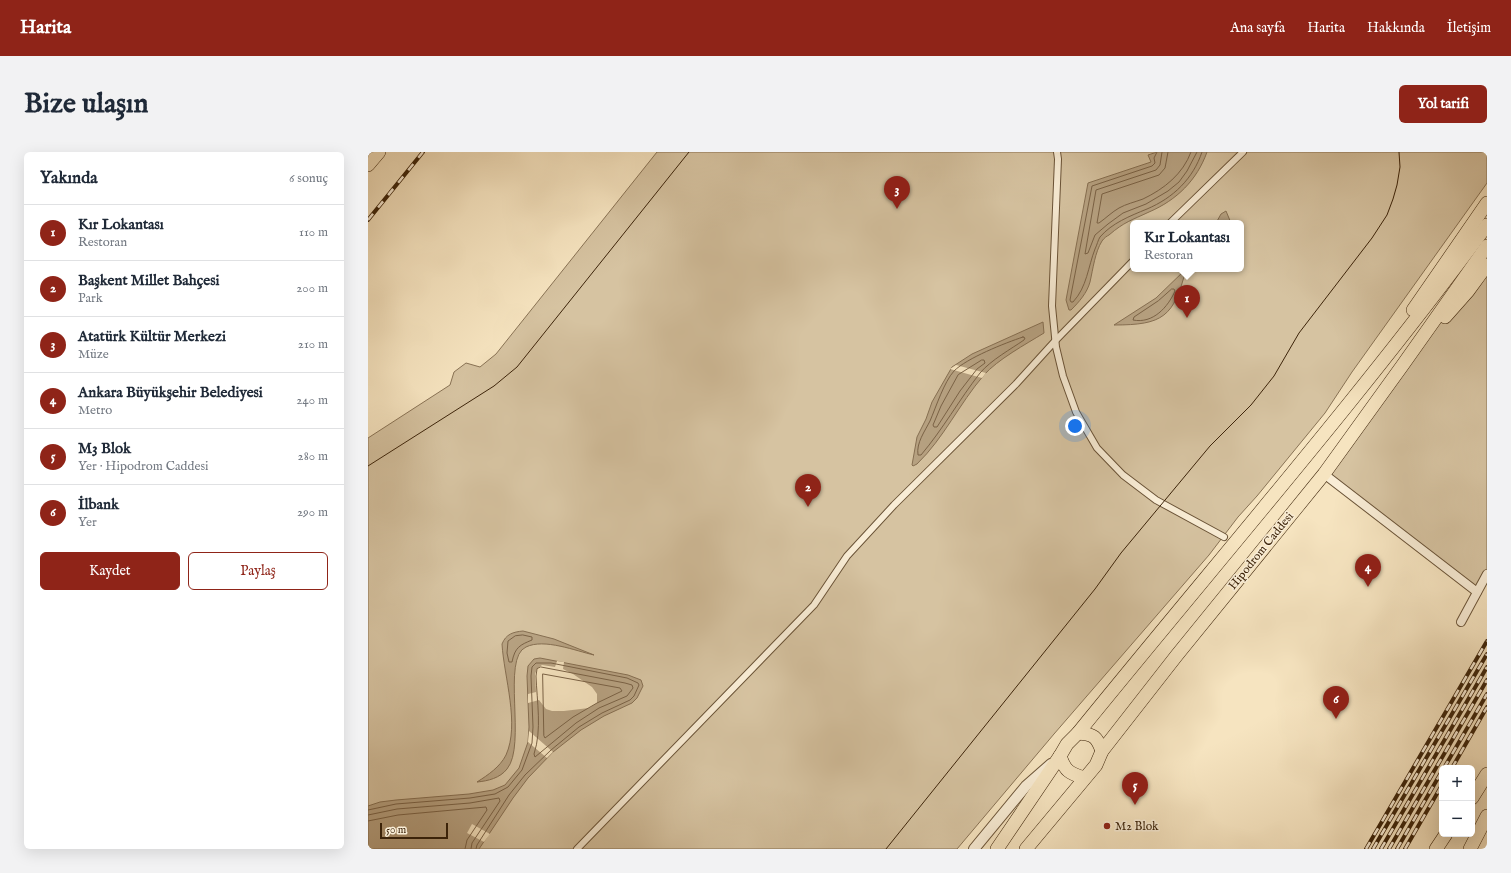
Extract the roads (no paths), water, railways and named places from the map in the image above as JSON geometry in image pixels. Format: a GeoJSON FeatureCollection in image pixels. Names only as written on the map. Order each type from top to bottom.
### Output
{"type":"FeatureCollection","features":[{"type":"Feature","properties":{"kind":"main road"},"geometry":{"type":"LineString","coordinates":[[368,165],[379,152]]}},
{"type":"Feature","properties":{"kind":"main road"},"geometry":{"type":"LineString","coordinates":[[1389,351],[1415,306],[1487,203]]}},
{"type":"Feature","properties":{"kind":"main road"},"geometry":{"type":"LineString","coordinates":[[997,849],[1067,744],[1078,733],[1329,429],[1487,225]]}},
{"type":"Feature","properties":{"kind":"main road","name":"Hipodrom Caddesi"},"geometry":{"type":"LineString","coordinates":[[1026,849],[1096,765],[1102,751],[1177,655],[1324,474],[1487,246]]}},
{"type":"Feature","properties":{"kind":"main road"},"geometry":{"type":"LineString","coordinates":[[1402,366],[1468,291],[1487,265]]}},
{"type":"Feature","properties":{"kind":"main road"},"geometry":{"type":"LineString","coordinates":[[1078,733],[1088,733],[1098,740],[1102,751]]}},
{"type":"Feature","properties":{"kind":"main road"},"geometry":{"type":"LineString","coordinates":[[1060,756],[1063,767],[1072,774],[1084,778]]}},
{"type":"Feature","properties":{"kind":"main road"},"geometry":{"type":"LineString","coordinates":[[1475,793],[1487,774]]}},
{"type":"Feature","properties":{"kind":"main road"},"geometry":{"type":"LineString","coordinates":[[1468,849],[1487,816]]}},
{"type":"Feature","properties":{"kind":"main road"},"geometry":{"type":"LineString","coordinates":[[1436,849],[1444,837]]}},
{"type":"Feature","properties":{"kind":"main road"},"geometry":{"type":"LineString","coordinates":[[1445,849],[1451,837]]}},
{"type":"Feature","properties":{"kind":"street"},"geometry":{"type":"LineString","coordinates":[[1057,152],[1058,166],[1052,306],[1056,340],[1063,376],[1076,412],[1097,448],[1123,475],[1156,500],[1224,537]]}},
{"type":"Feature","properties":{"kind":"street"},"geometry":{"type":"LineString","coordinates":[[1173,220],[1243,152]]}},
{"type":"Feature","properties":{"kind":"street"},"geometry":{"type":"LineString","coordinates":[[577,849],[814,605],[847,556],[905,494],[1016,384],[1056,340],[1130,264]]}},
{"type":"Feature","properties":{"kind":"street"},"geometry":{"type":"LineString","coordinates":[[1324,474],[1477,592]]}},
{"type":"Feature","properties":{"kind":"street"},"geometry":{"type":"LineString","coordinates":[[1461,622],[1487,574]]}},
{"type":"Feature","properties":{"kind":"street"},"geometry":{"type":"LineString","coordinates":[[974,849],[1026,786],[1060,756]]}},
{"type":"Feature","properties":{"kind":"water"},"geometry":{"type":"Polygon","coordinates":[[[1157,152],[1207,152],[1198,172],[1177,195],[1159,207],[1130,220],[1103,240],[1096,255],[1087,290],[1077,304],[1069,310],[1066,300],[1088,183],[1151,162],[1148,155],[1157,152]]]}},
{"type":"Feature","properties":{"kind":"water"},"geometry":{"type":"Polygon","coordinates":[[[1226,211],[1230,220],[1218,220],[1221,214],[1226,211]]]}},
{"type":"Feature","properties":{"kind":"water"},"geometry":{"type":"Polygon","coordinates":[[[1183,272],[1185,272],[1177,298],[1171,308],[1164,315],[1155,320],[1144,323],[1114,325],[1156,298],[1183,272]]]}},
{"type":"Feature","properties":{"kind":"water"},"geometry":{"type":"Polygon","coordinates":[[[1043,322],[1044,333],[1004,358],[984,375],[927,454],[913,466],[917,437],[932,402],[952,367],[972,354],[1043,322]]]}},
{"type":"Feature","properties":{"kind":"water"},"geometry":{"type":"Polygon","coordinates":[[[523,631],[554,639],[594,655],[560,646],[542,644],[526,647],[519,654],[515,667],[514,684],[515,741],[513,757],[507,769],[501,775],[489,780],[477,782],[497,767],[506,755],[510,743],[512,729],[510,700],[502,644],[510,634],[523,631]]]}},
{"type":"Feature","properties":{"kind":"water"},"geometry":{"type":"Polygon","coordinates":[[[540,658],[628,675],[641,680],[643,686],[637,698],[632,703],[604,716],[581,730],[553,752],[528,778],[479,849],[368,849],[368,806],[380,802],[396,800],[469,794],[493,790],[505,785],[519,768],[528,742],[528,666],[534,659],[540,658]]]}},
{"type":"Feature","properties":{"kind":"tram line"},"geometry":{"type":"LineString","coordinates":[[368,466],[494,386],[517,367],[689,152]]}},
{"type":"Feature","properties":{"kind":"tram line"},"geometry":{"type":"LineString","coordinates":[[886,849],[1095,589],[1121,553],[1210,446],[1251,405],[1274,376],[1299,333],[1372,238],[1387,215],[1397,185],[1400,167],[1399,152]]}},
{"type":"Feature","properties":{"kind":"railway"},"geometry":{"type":"LineString","coordinates":[[368,220],[423,152]]}},
{"type":"Feature","properties":{"kind":"railway"},"geometry":{"type":"LineString","coordinates":[[1366,849],[1487,641]]}},
{"type":"Feature","properties":{"kind":"railway"},"geometry":{"type":"LineString","coordinates":[[1373,849],[1487,654]]}},
{"type":"Feature","properties":{"kind":"railway"},"geometry":{"type":"LineString","coordinates":[[1381,849],[1487,667]]}},
{"type":"Feature","properties":{"kind":"railway"},"geometry":{"type":"LineString","coordinates":[[1389,849],[1487,680]]}},
{"type":"Feature","properties":{"kind":"railway"},"geometry":{"type":"LineString","coordinates":[[1446,765],[1487,694]]}},
{"type":"Feature","properties":{"kind":"railway"},"geometry":{"type":"LineString","coordinates":[[1454,765],[1487,707]]}},
{"type":"Feature","properties":{"kind":"railway"},"geometry":{"type":"LineString","coordinates":[[1397,849],[1439,776]]}},
{"type":"Feature","properties":{"kind":"railway"},"geometry":{"type":"LineString","coordinates":[[1405,849],[1439,790]]}},
{"type":"Feature","properties":{"kind":"place","name":"Atatürk Kültür Merkezi"},"geometry":{"type":"Point","coordinates":[897,209]}},
{"type":"Feature","properties":{"kind":"place","name":"Kır Lokantası"},"geometry":{"type":"Point","coordinates":[1187,318]}},
{"type":"Feature","properties":{"kind":"place","name":"Başkent Millet Bahçesi"},"geometry":{"type":"Point","coordinates":[808,507]}},
{"type":"Feature","properties":{"kind":"place","name":"Ankara Büyükşehir Belediyesi"},"geometry":{"type":"Point","coordinates":[1368,587]}},
{"type":"Feature","properties":{"kind":"place","name":"İlbank"},"geometry":{"type":"Point","coordinates":[1336,719]}},
{"type":"Feature","properties":{"kind":"place","name":"M3 Blok"},"geometry":{"type":"Point","coordinates":[1135,805]}},
{"type":"Feature","properties":{"kind":"place","name":"M2 Blok"},"geometry":{"type":"Point","coordinates":[1107,826]}}]}
